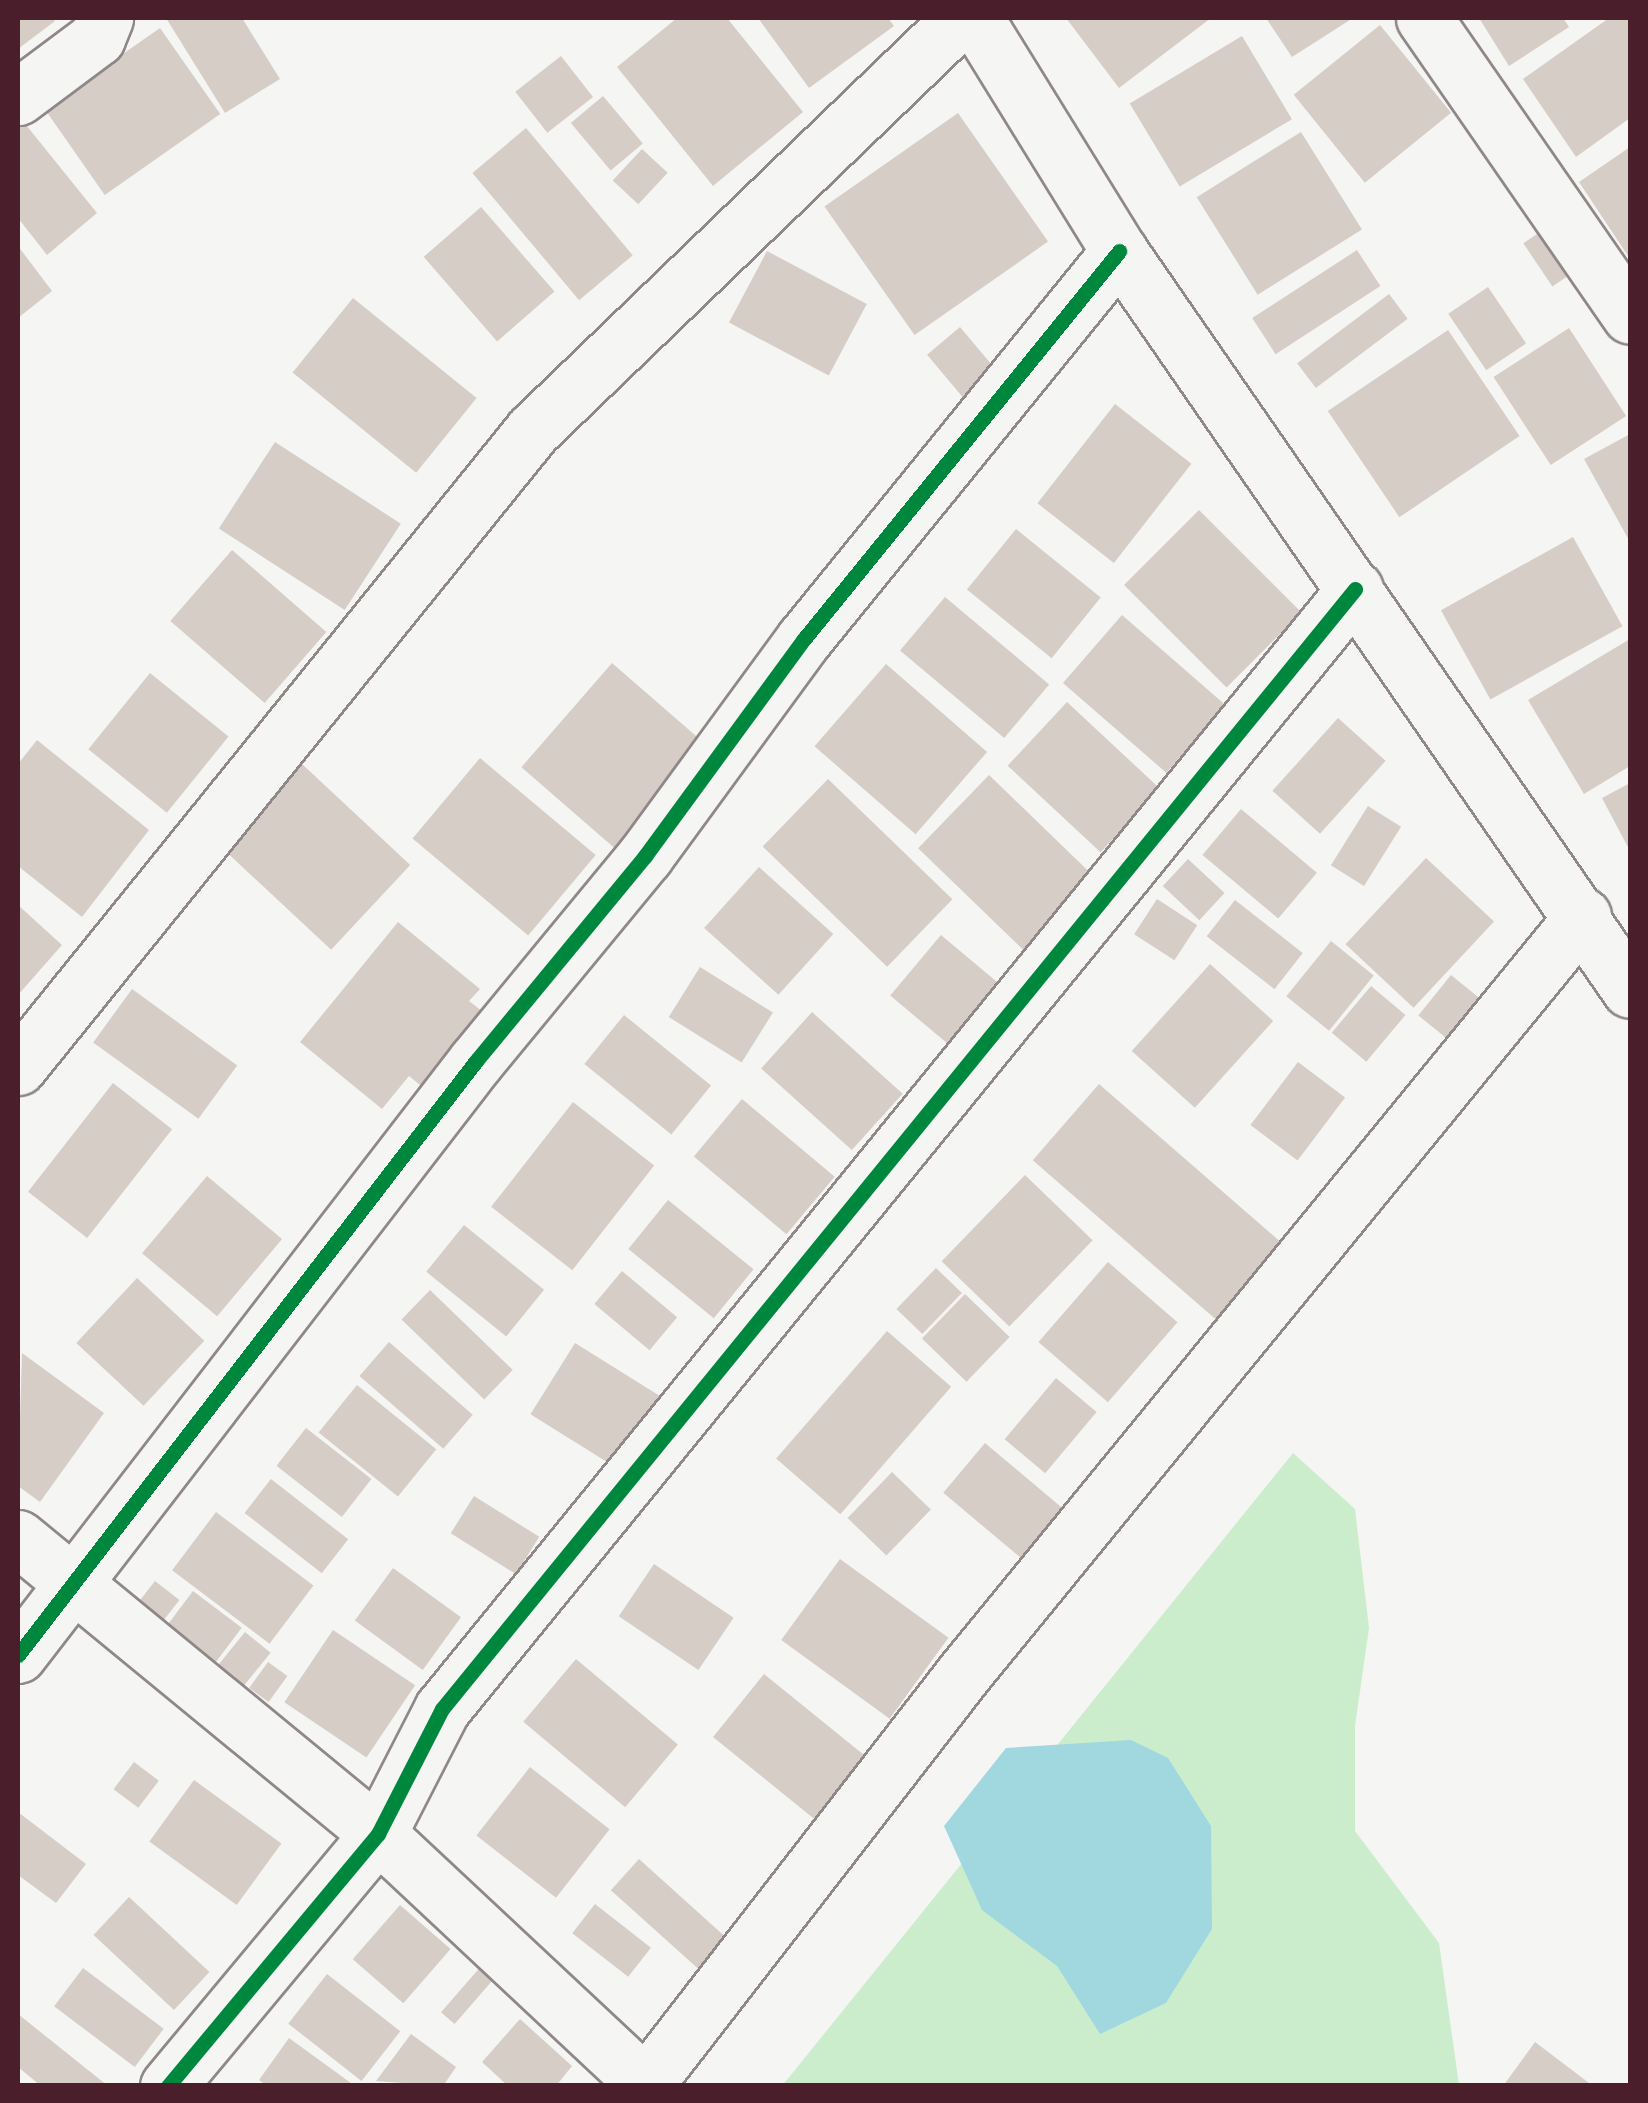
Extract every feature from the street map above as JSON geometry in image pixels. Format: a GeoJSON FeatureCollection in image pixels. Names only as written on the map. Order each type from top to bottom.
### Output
{"type":"FeatureCollection","features":[{"type":"Feature","properties":{"kind":"street"},"geometry":{"type":"LineString","coordinates":[[18,97],[96,38],[105,18]]}},
{"type":"Feature","properties":{"kind":"street"},"geometry":{"type":"LineString","coordinates":[[18,1067],[533,430],[961,18]]}},
{"type":"Feature","properties":{"kind":"street"},"geometry":{"type":"LineString","coordinates":[[976,18],[1119,251],[1583,916],[1630,990]]}},
{"type":"Feature","properties":{"kind":"street"},"geometry":{"type":"LineString","coordinates":[[1424,18],[1630,316]]}},
{"type":"Feature","properties":{"kind":"street"},"geometry":{"type":"LineString","coordinates":[[18,1655],[476,1062],[645,856],[804,639],[1119,251]]}},
{"type":"Feature","properties":{"kind":"street"},"geometry":{"type":"LineString","coordinates":[[168,2086],[378,1834],[442,1709],[1355,589]]}},
{"type":"Feature","properties":{"kind":"street"},"geometry":{"type":"LineString","coordinates":[[18,1538],[378,1834],[644,2085],[964,1673],[1583,916]]}},
{"type":"Feature","properties":{"kind":"green space"},"geometry":{"type":"Polygon","coordinates":[[[1293,1453],[1355,1509],[1369,1628],[1355,1726],[1355,1831],[1439,1943],[1459,2085],[782,2086],[1293,1453]]]}},
{"type":"Feature","properties":{"kind":"water"},"geometry":{"type":"Polygon","coordinates":[[[1131,1740],[1168,1758],[1211,1826],[1212,1929],[1166,2003],[1100,2034],[1057,1966],[982,1910],[944,1826],[1006,1748],[1131,1740]]]}},
{"type":"Feature","properties":{"kind":"building"},"geometry":{"type":"Polygon","coordinates":[[[18,18],[52,18],[55,21],[18,49],[18,18]]]}},
{"type":"Feature","properties":{"kind":"building"},"geometry":{"type":"Polygon","coordinates":[[[166,18],[242,18],[280,79],[225,113],[166,18]]]}},
{"type":"Feature","properties":{"kind":"building"},"geometry":{"type":"Polygon","coordinates":[[[677,18],[727,18],[803,112],[713,186],[617,67],[677,18]]]}},
{"type":"Feature","properties":{"kind":"building"},"geometry":{"type":"Polygon","coordinates":[[[758,18],[888,18],[894,26],[809,88],[758,18]]]}},
{"type":"Feature","properties":{"kind":"building"},"geometry":{"type":"Polygon","coordinates":[[[1066,18],[1211,18],[1119,88],[1066,18]]]}},
{"type":"Feature","properties":{"kind":"building"},"geometry":{"type":"Polygon","coordinates":[[[1266,18],[1353,18],[1292,57],[1266,18]]]}},
{"type":"Feature","properties":{"kind":"building"},"geometry":{"type":"Polygon","coordinates":[[[1479,18],[1563,18],[1569,27],[1509,66],[1479,18]]]}},
{"type":"Feature","properties":{"kind":"building"},"geometry":{"type":"Polygon","coordinates":[[[1609,18],[1630,18],[1630,118],[1576,157],[1523,79],[1609,18]]]}},
{"type":"Feature","properties":{"kind":"building"},"geometry":{"type":"Polygon","coordinates":[[[1380,25],[1451,113],[1365,183],[1294,95],[1380,25]]]}},
{"type":"Feature","properties":{"kind":"building"},"geometry":{"type":"Polygon","coordinates":[[[160,28],[220,114],[105,195],[44,109],[160,28]]]}},
{"type":"Feature","properties":{"kind":"building"},"geometry":{"type":"Polygon","coordinates":[[[1242,36],[1292,119],[1180,187],[1130,103],[1242,36]]]}},
{"type":"Feature","properties":{"kind":"building"},"geometry":{"type":"Polygon","coordinates":[[[561,56],[593,97],[547,133],[515,92],[561,56]]]}},
{"type":"Feature","properties":{"kind":"building"},"geometry":{"type":"Polygon","coordinates":[[[603,96],[643,143],[611,170],[571,123],[603,96]]]}},
{"type":"Feature","properties":{"kind":"building"},"geometry":{"type":"Polygon","coordinates":[[[958,113],[1048,242],[915,335],[824,206],[958,113]]]}},
{"type":"Feature","properties":{"kind":"building"},"geometry":{"type":"Polygon","coordinates":[[[18,115],[97,213],[47,255],[18,218],[18,115]]]}},
{"type":"Feature","properties":{"kind":"building"},"geometry":{"type":"Polygon","coordinates":[[[526,128],[633,255],[579,300],[472,173],[526,128]]]}},
{"type":"Feature","properties":{"kind":"building"},"geometry":{"type":"Polygon","coordinates":[[[1301,132],[1362,230],[1258,295],[1197,197],[1301,132]]]}},
{"type":"Feature","properties":{"kind":"building"},"geometry":{"type":"Polygon","coordinates":[[[1630,147],[1630,259],[1579,182],[1630,147]]]}},
{"type":"Feature","properties":{"kind":"building"},"geometry":{"type":"Polygon","coordinates":[[[642,149],[668,173],[638,204],[613,180],[642,149]]]}},
{"type":"Feature","properties":{"kind":"building"},"geometry":{"type":"Polygon","coordinates":[[[481,207],[554,292],[497,341],[424,257],[481,207]]]}},
{"type":"Feature","properties":{"kind":"building"},"geometry":{"type":"Polygon","coordinates":[[[1549,226],[1578,269],[1552,286],[1523,243],[1549,226]]]}},
{"type":"Feature","properties":{"kind":"building"},"geometry":{"type":"Polygon","coordinates":[[[18,246],[52,291],[18,318],[18,246]]]}},
{"type":"Feature","properties":{"kind":"building"},"geometry":{"type":"Polygon","coordinates":[[[1357,250],[1380,286],[1276,354],[1252,318],[1357,250]]]}},
{"type":"Feature","properties":{"kind":"building"},"geometry":{"type":"Polygon","coordinates":[[[767,251],[867,304],[829,376],[729,323],[767,251]]]}},
{"type":"Feature","properties":{"kind":"building"},"geometry":{"type":"Polygon","coordinates":[[[1488,287],[1526,343],[1486,370],[1448,314],[1488,287]]]}},
{"type":"Feature","properties":{"kind":"building"},"geometry":{"type":"Polygon","coordinates":[[[1389,294],[1408,319],[1316,388],[1297,363],[1389,294]]]}},
{"type":"Feature","properties":{"kind":"building"},"geometry":{"type":"Polygon","coordinates":[[[353,298],[477,398],[416,473],[293,373],[353,298]]]}},
{"type":"Feature","properties":{"kind":"building"},"geometry":{"type":"Polygon","coordinates":[[[960,327],[1004,379],[971,407],[927,355],[960,327]]]}},
{"type":"Feature","properties":{"kind":"building"},"geometry":{"type":"Polygon","coordinates":[[[1569,328],[1626,416],[1551,465],[1494,377],[1569,328]]]}},
{"type":"Feature","properties":{"kind":"building"},"geometry":{"type":"Polygon","coordinates":[[[1448,330],[1520,436],[1399,517],[1328,411],[1448,330]]]}},
{"type":"Feature","properties":{"kind":"building"},"geometry":{"type":"Polygon","coordinates":[[[1115,404],[1191,464],[1114,563],[1037,503],[1115,404]]]}},
{"type":"Feature","properties":{"kind":"building"},"geometry":{"type":"Polygon","coordinates":[[[1630,434],[1630,542],[1584,459],[1630,434]]]}},
{"type":"Feature","properties":{"kind":"building"},"geometry":{"type":"Polygon","coordinates":[[[275,442],[401,524],[345,610],[219,528],[275,442]]]}},
{"type":"Feature","properties":{"kind":"building"},"geometry":{"type":"Polygon","coordinates":[[[1199,510],[1302,613],[1227,687],[1124,585],[1199,510]]]}},
{"type":"Feature","properties":{"kind":"building"},"geometry":{"type":"Polygon","coordinates":[[[1016,529],[1101,598],[1052,658],[967,590],[1016,529]]]}},
{"type":"Feature","properties":{"kind":"building"},"geometry":{"type":"Polygon","coordinates":[[[1573,537],[1622,626],[1490,699],[1441,610],[1573,537]]]}},
{"type":"Feature","properties":{"kind":"building"},"geometry":{"type":"Polygon","coordinates":[[[232,550],[326,632],[265,703],[170,621],[232,550]]]}},
{"type":"Feature","properties":{"kind":"building"},"geometry":{"type":"Polygon","coordinates":[[[945,597],[1049,684],[1004,738],[900,651],[945,597]]]}},
{"type":"Feature","properties":{"kind":"building"},"geometry":{"type":"Polygon","coordinates":[[[1122,615],[1225,705],[1166,773],[1063,683],[1122,615]]]}},
{"type":"Feature","properties":{"kind":"building"},"geometry":{"type":"Polygon","coordinates":[[[1630,639],[1630,766],[1584,794],[1528,700],[1630,639]]]}},
{"type":"Feature","properties":{"kind":"building"},"geometry":{"type":"Polygon","coordinates":[[[612,663],[708,746],[617,850],[521,767],[612,663]]]}},
{"type":"Feature","properties":{"kind":"building"},"geometry":{"type":"Polygon","coordinates":[[[886,664],[987,752],[916,834],[814,746],[886,664]]]}},
{"type":"Feature","properties":{"kind":"building"},"geometry":{"type":"Polygon","coordinates":[[[150,673],[228,737],[167,813],[88,749],[150,673]]]}},
{"type":"Feature","properties":{"kind":"building"},"geometry":{"type":"Polygon","coordinates":[[[1067,702],[1160,789],[1101,852],[1008,766],[1067,702]]]}},
{"type":"Feature","properties":{"kind":"building"},"geometry":{"type":"Polygon","coordinates":[[[1338,718],[1386,761],[1320,834],[1272,791],[1338,718]]]}},
{"type":"Feature","properties":{"kind":"building"},"geometry":{"type":"Polygon","coordinates":[[[37,740],[149,830],[82,917],[18,866],[18,764],[37,740]]]}},
{"type":"Feature","properties":{"kind":"building"},"geometry":{"type":"Polygon","coordinates":[[[480,758],[596,855],[528,935],[413,838],[480,758]]]}},
{"type":"Feature","properties":{"kind":"building"},"geometry":{"type":"Polygon","coordinates":[[[302,764],[410,865],[331,950],[223,849],[302,764]]]}},
{"type":"Feature","properties":{"kind":"building"},"geometry":{"type":"Polygon","coordinates":[[[989,775],[1098,880],[1027,953],[918,848],[989,775]]]}},
{"type":"Feature","properties":{"kind":"building"},"geometry":{"type":"Polygon","coordinates":[[[828,779],[952,899],[887,967],[763,847],[828,779]]]}},
{"type":"Feature","properties":{"kind":"building"},"geometry":{"type":"Polygon","coordinates":[[[1630,783],[1630,851],[1602,798],[1630,783]]]}},
{"type":"Feature","properties":{"kind":"building"},"geometry":{"type":"Polygon","coordinates":[[[1368,806],[1401,827],[1364,886],[1331,865],[1368,806]]]}},
{"type":"Feature","properties":{"kind":"building"},"geometry":{"type":"Polygon","coordinates":[[[1241,809],[1317,873],[1278,919],[1202,855],[1241,809]]]}},
{"type":"Feature","properties":{"kind":"building"},"geometry":{"type":"Polygon","coordinates":[[[1426,858],[1494,921],[1414,1008],[1346,944],[1426,858]]]}},
{"type":"Feature","properties":{"kind":"building"},"geometry":{"type":"Polygon","coordinates":[[[1188,859],[1225,893],[1199,920],[1163,886],[1188,859]]]}},
{"type":"Feature","properties":{"kind":"building"},"geometry":{"type":"Polygon","coordinates":[[[759,867],[833,934],[778,995],[704,928],[759,867]]]}},
{"type":"Feature","properties":{"kind":"building"},"geometry":{"type":"Polygon","coordinates":[[[1157,899],[1197,925],[1174,960],[1134,934],[1157,899]]]}},
{"type":"Feature","properties":{"kind":"building"},"geometry":{"type":"Polygon","coordinates":[[[1235,900],[1303,953],[1274,989],[1207,936],[1235,900]]]}},
{"type":"Feature","properties":{"kind":"building"},"geometry":{"type":"Polygon","coordinates":[[[18,905],[62,945],[18,995],[18,905]]]}},
{"type":"Feature","properties":{"kind":"building"},"geometry":{"type":"Polygon","coordinates":[[[398,922],[480,989],[469,1001],[487,1015],[426,1090],[409,1076],[382,1109],[300,1042],[398,922]]]}},
{"type":"Feature","properties":{"kind":"building"},"geometry":{"type":"Polygon","coordinates":[[[941,935],[1010,993],[959,1053],[890,996],[941,935]]]}},
{"type":"Feature","properties":{"kind":"building"},"geometry":{"type":"Polygon","coordinates":[[[1331,941],[1374,976],[1329,1031],[1286,996],[1331,941]]]}},
{"type":"Feature","properties":{"kind":"building"},"geometry":{"type":"Polygon","coordinates":[[[1210,964],[1273,1021],[1195,1108],[1132,1051],[1210,964]]]}},
{"type":"Feature","properties":{"kind":"building"},"geometry":{"type":"Polygon","coordinates":[[[700,967],[773,1013],[742,1063],[669,1017],[700,967]]]}},
{"type":"Feature","properties":{"kind":"building"},"geometry":{"type":"Polygon","coordinates":[[[1451,975],[1479,998],[1446,1038],[1418,1015],[1451,975]]]}},
{"type":"Feature","properties":{"kind":"building"},"geometry":{"type":"Polygon","coordinates":[[[1371,986],[1405,1015],[1366,1062],[1332,1033],[1371,986]]]}},
{"type":"Feature","properties":{"kind":"building"},"geometry":{"type":"Polygon","coordinates":[[[132,989],[237,1065],[198,1119],[93,1042],[132,989]]]}},
{"type":"Feature","properties":{"kind":"building"},"geometry":{"type":"Polygon","coordinates":[[[812,1012],[903,1094],[852,1150],[761,1068],[812,1012]]]}},
{"type":"Feature","properties":{"kind":"building"},"geometry":{"type":"Polygon","coordinates":[[[624,1015],[711,1085],[671,1134],[584,1064],[624,1015]]]}},
{"type":"Feature","properties":{"kind":"building"},"geometry":{"type":"Polygon","coordinates":[[[1298,1062],[1345,1098],[1298,1161],[1250,1125],[1298,1062]]]}},
{"type":"Feature","properties":{"kind":"building"},"geometry":{"type":"Polygon","coordinates":[[[113,1083],[172,1129],[87,1238],[28,1192],[113,1083]]]}},
{"type":"Feature","properties":{"kind":"building"},"geometry":{"type":"Polygon","coordinates":[[[1099,1084],[1284,1245],[1218,1321],[1033,1160],[1099,1084]]]}},
{"type":"Feature","properties":{"kind":"building"},"geometry":{"type":"Polygon","coordinates":[[[742,1099],[835,1177],[786,1234],[694,1156],[742,1099]]]}},
{"type":"Feature","properties":{"kind":"building"},"geometry":{"type":"Polygon","coordinates":[[[573,1102],[654,1165],[572,1270],[491,1207],[573,1102]]]}},
{"type":"Feature","properties":{"kind":"building"},"geometry":{"type":"Polygon","coordinates":[[[1025,1175],[1093,1240],[1009,1327],[942,1261],[1025,1175]]]}},
{"type":"Feature","properties":{"kind":"building"},"geometry":{"type":"Polygon","coordinates":[[[207,1176],[282,1239],[217,1316],[142,1253],[207,1176]]]}},
{"type":"Feature","properties":{"kind":"building"},"geometry":{"type":"Polygon","coordinates":[[[668,1200],[753,1269],[714,1318],[628,1249],[668,1200]]]}},
{"type":"Feature","properties":{"kind":"building"},"geometry":{"type":"Polygon","coordinates":[[[464,1225],[544,1290],[506,1336],[426,1272],[464,1225]]]}},
{"type":"Feature","properties":{"kind":"building"},"geometry":{"type":"Polygon","coordinates":[[[1108,1262],[1177,1322],[1108,1402],[1038,1342],[1108,1262]]]}},
{"type":"Feature","properties":{"kind":"building"},"geometry":{"type":"Polygon","coordinates":[[[936,1268],[962,1293],[922,1334],[896,1309],[936,1268]]]}},
{"type":"Feature","properties":{"kind":"building"},"geometry":{"type":"Polygon","coordinates":[[[622,1271],[677,1317],[650,1350],[594,1304],[622,1271]]]}},
{"type":"Feature","properties":{"kind":"building"},"geometry":{"type":"Polygon","coordinates":[[[137,1278],[204,1341],[144,1406],[76,1343],[137,1278]]]}},
{"type":"Feature","properties":{"kind":"building"},"geometry":{"type":"Polygon","coordinates":[[[430,1290],[513,1370],[484,1399],[402,1319],[430,1290]]]}},
{"type":"Feature","properties":{"kind":"building"},"geometry":{"type":"Polygon","coordinates":[[[965,1294],[1010,1337],[967,1382],[922,1339],[965,1294]]]}},
{"type":"Feature","properties":{"kind":"building"},"geometry":{"type":"Polygon","coordinates":[[[887,1331],[951,1387],[840,1514],[776,1459],[887,1331]]]}},
{"type":"Feature","properties":{"kind":"building"},"geometry":{"type":"Polygon","coordinates":[[[389,1342],[473,1415],[443,1449],[359,1376],[389,1342]]]}},
{"type":"Feature","properties":{"kind":"building"},"geometry":{"type":"Polygon","coordinates":[[[575,1343],[668,1401],[624,1473],[530,1414],[575,1343]]]}},
{"type":"Feature","properties":{"kind":"building"},"geometry":{"type":"Polygon","coordinates":[[[22,1353],[104,1413],[40,1502],[18,1486],[22,1353]]]}},
{"type":"Feature","properties":{"kind":"building"},"geometry":{"type":"Polygon","coordinates":[[[1056,1378],[1097,1412],[1045,1473],[1005,1439],[1056,1378]]]}},
{"type":"Feature","properties":{"kind":"building"},"geometry":{"type":"Polygon","coordinates":[[[357,1385],[436,1449],[398,1497],[319,1432],[357,1385]]]}},
{"type":"Feature","properties":{"kind":"building"},"geometry":{"type":"Polygon","coordinates":[[[306,1428],[371,1479],[342,1517],[276,1466],[306,1428]]]}},
{"type":"Feature","properties":{"kind":"building"},"geometry":{"type":"Polygon","coordinates":[[[985,1443],[1066,1511],[1024,1561],[943,1493],[985,1443]]]}},
{"type":"Feature","properties":{"kind":"building"},"geometry":{"type":"Polygon","coordinates":[[[892,1472],[931,1510],[886,1556],[848,1518],[892,1472]]]}},
{"type":"Feature","properties":{"kind":"building"},"geometry":{"type":"Polygon","coordinates":[[[271,1479],[348,1539],[322,1573],[245,1513],[271,1479]]]}},
{"type":"Feature","properties":{"kind":"building"},"geometry":{"type":"Polygon","coordinates":[[[474,1496],[539,1537],[516,1574],[451,1533],[474,1496]]]}},
{"type":"Feature","properties":{"kind":"building"},"geometry":{"type":"Polygon","coordinates":[[[216,1512],[313,1585],[270,1644],[172,1570],[216,1512]]]}},
{"type":"Feature","properties":{"kind":"building"},"geometry":{"type":"Polygon","coordinates":[[[840,1559],[948,1638],[890,1719],[781,1640],[840,1559]]]}},
{"type":"Feature","properties":{"kind":"building"},"geometry":{"type":"Polygon","coordinates":[[[654,1564],[734,1618],[698,1670],[619,1616],[654,1564]]]}},
{"type":"Feature","properties":{"kind":"building"},"geometry":{"type":"Polygon","coordinates":[[[393,1568],[461,1617],[423,1670],[355,1621],[393,1568]]]}},
{"type":"Feature","properties":{"kind":"building"},"geometry":{"type":"Polygon","coordinates":[[[155,1581],[179,1600],[155,1632],[130,1613],[155,1581]]]}},
{"type":"Feature","properties":{"kind":"building"},"geometry":{"type":"Polygon","coordinates":[[[193,1591],[242,1628],[211,1668],[162,1632],[193,1591]]]}},
{"type":"Feature","properties":{"kind":"building"},"geometry":{"type":"Polygon","coordinates":[[[333,1630],[415,1685],[366,1757],[284,1702],[333,1630]]]}},
{"type":"Feature","properties":{"kind":"building"},"geometry":{"type":"Polygon","coordinates":[[[245,1632],[271,1653],[234,1698],[208,1677],[245,1632]]]}},
{"type":"Feature","properties":{"kind":"building"},"geometry":{"type":"Polygon","coordinates":[[[576,1659],[678,1744],[625,1807],[523,1722],[576,1659]]]}},
{"type":"Feature","properties":{"kind":"building"},"geometry":{"type":"Polygon","coordinates":[[[268,1662],[287,1676],[269,1702],[249,1688],[268,1662]]]}},
{"type":"Feature","properties":{"kind":"building"},"geometry":{"type":"Polygon","coordinates":[[[764,1674],[874,1763],[823,1826],[713,1737],[764,1674]]]}},
{"type":"Feature","properties":{"kind":"building"},"geometry":{"type":"Polygon","coordinates":[[[134,1762],[159,1781],[138,1808],[114,1789],[134,1762]]]}},
{"type":"Feature","properties":{"kind":"building"},"geometry":{"type":"Polygon","coordinates":[[[530,1767],[610,1829],[556,1898],[476,1836],[530,1767]]]}},
{"type":"Feature","properties":{"kind":"building"},"geometry":{"type":"Polygon","coordinates":[[[194,1780],[281,1843],[237,1905],[149,1841],[194,1780]]]}},
{"type":"Feature","properties":{"kind":"building"},"geometry":{"type":"Polygon","coordinates":[[[18,1812],[86,1864],[56,1903],[18,1875],[18,1812]]]}},
{"type":"Feature","properties":{"kind":"building"},"geometry":{"type":"Polygon","coordinates":[[[639,1859],[727,1939],[699,1970],[611,1890],[639,1859]]]}},
{"type":"Feature","properties":{"kind":"building"},"geometry":{"type":"Polygon","coordinates":[[[129,1897],[209,1972],[174,2010],[94,1935],[129,1897]]]}},
{"type":"Feature","properties":{"kind":"building"},"geometry":{"type":"Polygon","coordinates":[[[595,1904],[651,1948],[628,1977],[572,1933],[595,1904]]]}},
{"type":"Feature","properties":{"kind":"building"},"geometry":{"type":"Polygon","coordinates":[[[400,1905],[451,1949],[403,2003],[353,1959],[400,1905]]]}},
{"type":"Feature","properties":{"kind":"building"},"geometry":{"type":"Polygon","coordinates":[[[483,1964],[497,1976],[455,2024],[441,2012],[483,1964]]]}},
{"type":"Feature","properties":{"kind":"building"},"geometry":{"type":"Polygon","coordinates":[[[83,1968],[164,2029],[135,2067],[54,2006],[83,1968]]]}},
{"type":"Feature","properties":{"kind":"building"},"geometry":{"type":"Polygon","coordinates":[[[327,1974],[400,2031],[361,2081],[288,2024],[327,1974]]]}},
{"type":"Feature","properties":{"kind":"building"},"geometry":{"type":"Polygon","coordinates":[[[18,2014],[108,2086],[41,2086],[18,2067],[18,2014]]]}},
{"type":"Feature","properties":{"kind":"building"},"geometry":{"type":"Polygon","coordinates":[[[520,2019],[572,2066],[556,2086],[508,2086],[482,2062],[520,2019]]]}},
{"type":"Feature","properties":{"kind":"building"},"geometry":{"type":"Polygon","coordinates":[[[411,2034],[456,2067],[443,2086],[376,2081],[411,2034]]]}},
{"type":"Feature","properties":{"kind":"building"},"geometry":{"type":"Polygon","coordinates":[[[289,2038],[355,2086],[267,2086],[259,2080],[289,2038]]]}},
{"type":"Feature","properties":{"kind":"building"},"geometry":{"type":"Polygon","coordinates":[[[1535,2042],[1593,2086],[1503,2086],[1535,2042]]]}},
{"type":"Feature","properties":{"kind":"cycle path"},"geometry":{"type":"LineString","coordinates":[[18,1655],[476,1061],[645,856],[804,639],[1119,251]]}},
{"type":"Feature","properties":{"kind":"cycle path"},"geometry":{"type":"LineString","coordinates":[[168,2086],[378,1834],[442,1709],[1355,589]]}}]}
